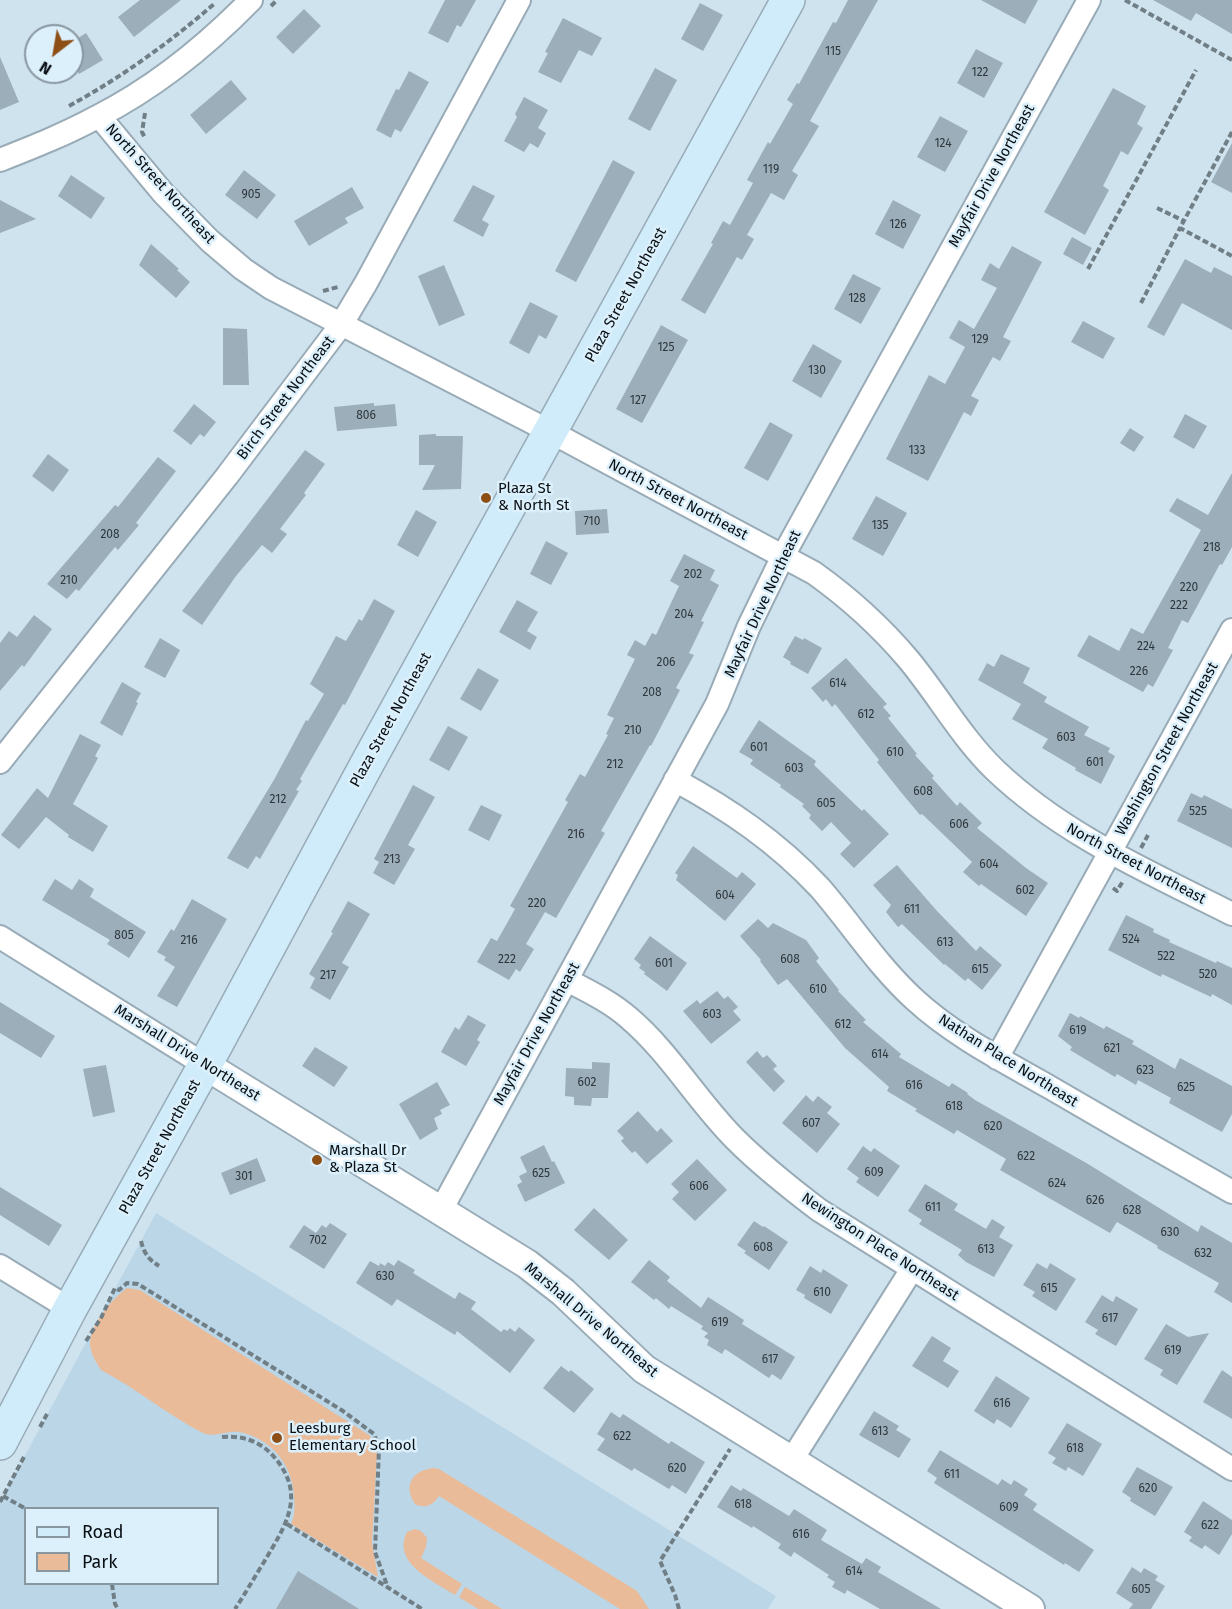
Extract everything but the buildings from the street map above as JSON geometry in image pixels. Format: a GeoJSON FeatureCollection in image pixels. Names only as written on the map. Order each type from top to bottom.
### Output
{"type":"FeatureCollection","features":[{"type":"Feature","properties":{"kind":"main road","name":"Plaza Street Northeast"},"geometry":{"type":"LineString","coordinates":[[13,1449],[70,1309],[788,0]]}},
{"type":"Feature","properties":{"kind":"street","name":"Birch Street Northeast"},"geometry":{"type":"LineString","coordinates":[[0,762],[227,476],[341,325],[366,284],[519,0]]}},
{"type":"Feature","properties":{"kind":"street","name":"Mayfair Drive Northeast"},"geometry":{"type":"LineString","coordinates":[[441,1210],[717,704],[749,626],[783,556],[1089,0]]}},
{"type":"Feature","properties":{"kind":"street"},"geometry":{"type":"LineString","coordinates":[[0,160],[99,116],[159,79],[257,7]]}},
{"type":"Feature","properties":{"kind":"street","name":"North Street Northeast"},"geometry":{"type":"LineString","coordinates":[[99,116],[163,193],[218,248],[243,269],[271,288],[551,432],[814,573],[879,626],[909,660],[962,734],[994,769],[1033,804],[1070,830],[1110,853],[1232,914]]}},
{"type":"Feature","properties":{"kind":"street","name":"Washington Street Northeast"},"geometry":{"type":"LineString","coordinates":[[997,1058],[1232,630]]}},
{"type":"Feature","properties":{"kind":"street","name":"Nathan Place Northeast"},"geometry":{"type":"LineString","coordinates":[[675,780],[755,828],[791,858],[821,890],[883,969],[914,1000],[951,1029],[997,1058],[1232,1192]]}},
{"type":"Feature","properties":{"kind":"street","name":"Marshall Drive Northeast"},"geometry":{"type":"LineString","coordinates":[[0,937],[527,1264],[563,1292],[644,1369],[1030,1609]]}},
{"type":"Feature","properties":{"kind":"street","name":"Newington Place Northeast"},"geometry":{"type":"LineString","coordinates":[[567,980],[607,1001],[629,1018],[655,1044],[699,1100],[728,1132],[777,1177],[819,1210],[1232,1469]]}},
{"type":"Feature","properties":{"kind":"street"},"geometry":{"type":"LineString","coordinates":[[0,1266],[70,1309]]}},
{"type":"Feature","properties":{"kind":"street"},"geometry":{"type":"LineString","coordinates":[[790,1461],[912,1269]]}},
{"type":"Feature","properties":{"kind":"path"},"geometry":{"type":"LineString","coordinates":[[66,107],[100,89],[160,50],[219,0]]}},
{"type":"Feature","properties":{"kind":"path"},"geometry":{"type":"LineString","coordinates":[[257,7],[278,0]]}},
{"type":"Feature","properties":{"kind":"path"},"geometry":{"type":"LineString","coordinates":[[1125,0],[1232,60]]}},
{"type":"Feature","properties":{"kind":"path"},"geometry":{"type":"LineString","coordinates":[[1088,269],[1196,70]]}},
{"type":"Feature","properties":{"kind":"path"},"geometry":{"type":"LineString","coordinates":[[148,108],[144,115],[142,132],[151,145]]}},
{"type":"Feature","properties":{"kind":"path"},"geometry":{"type":"LineString","coordinates":[[1141,303],[1232,132]]}},
{"type":"Feature","properties":{"kind":"path"},"geometry":{"type":"LineString","coordinates":[[1158,208],[1184,221]]}},
{"type":"Feature","properties":{"kind":"path"},"geometry":{"type":"LineString","coordinates":[[1180,228],[1232,256]]}},
{"type":"Feature","properties":{"kind":"path"},"geometry":{"type":"LineString","coordinates":[[318,291],[336,288],[344,281]]}},
{"type":"Feature","properties":{"kind":"path"},"geometry":{"type":"LineString","coordinates":[[141,1241],[144,1252],[151,1261],[159,1266]]}},
{"type":"Feature","properties":{"kind":"path"},"geometry":{"type":"LineString","coordinates":[[86,1341],[101,1318],[115,1288],[119,1290],[127,1283],[138,1284],[343,1411],[374,1434],[379,1448],[375,1552],[388,1588]]}},
{"type":"Feature","properties":{"kind":"path"},"geometry":{"type":"LineString","coordinates":[[36,1434],[47,1414]]}},
{"type":"Feature","properties":{"kind":"path"},"geometry":{"type":"LineString","coordinates":[[222,1437],[234,1436],[251,1440],[268,1449],[284,1468],[290,1488],[291,1505],[286,1524],[235,1609]]}},
{"type":"Feature","properties":{"kind":"path"},"geometry":{"type":"LineString","coordinates":[[679,1609],[660,1561],[732,1446]]}},
{"type":"Feature","properties":{"kind":"path"},"geometry":{"type":"LineString","coordinates":[[0,1502],[13,1449]]}},
{"type":"Feature","properties":{"kind":"path"},"geometry":{"type":"LineString","coordinates":[[3,1496],[24,1508]]}},
{"type":"Feature","properties":{"kind":"path"},"geometry":{"type":"LineString","coordinates":[[286,1524],[422,1609]]}},
{"type":"Feature","properties":{"kind":"path"},"geometry":{"type":"LineString","coordinates":[[112,1585],[114,1604],[118,1609]]}},
{"type":"Feature","properties":{"kind":"shaded area","name":"Leesburg Elementary School"},"geometry":{"type":"Polygon","coordinates":[[[156,1213],[776,1596],[768,1609],[0,1609],[0,1502],[156,1213]]]}},
{"type":"Feature","properties":{"kind":"green space"},"geometry":{"type":"Polygon","coordinates":[[[127,1288],[140,1290],[369,1435],[374,1441],[377,1454],[372,1543],[378,1577],[291,1524],[295,1508],[293,1485],[285,1464],[261,1440],[239,1432],[211,1435],[203,1433],[101,1370],[91,1350],[91,1335],[103,1312],[127,1288]]]}},
{"type":"Feature","properties":{"kind":"green space"},"geometry":{"type":"Polygon","coordinates":[[[434,1468],[637,1591],[649,1609],[620,1609],[439,1496],[429,1505],[416,1505],[410,1492],[412,1481],[420,1472],[434,1468]]]}},
{"type":"Feature","properties":{"kind":"green space"},"geometry":{"type":"Polygon","coordinates":[[[415,1529],[421,1531],[427,1538],[421,1558],[462,1584],[455,1595],[427,1578],[410,1562],[405,1553],[404,1543],[407,1532],[415,1529]]]}},
{"type":"Feature","properties":{"kind":"green space"},"geometry":{"type":"Polygon","coordinates":[[[465,1587],[502,1609],[478,1609],[459,1597],[465,1587]]]}},
{"type":"Feature","properties":{"kind":"place","name":"Plaza St & North St"},"geometry":{"type":"Point","coordinates":[486,498]}},
{"type":"Feature","properties":{"kind":"place","name":"Marshall Dr & Plaza St"},"geometry":{"type":"Point","coordinates":[317,1160]}},
{"type":"Feature","properties":{"kind":"place","name":"Leesburg Elementary School"},"geometry":{"type":"Point","coordinates":[277,1438]}}]}
